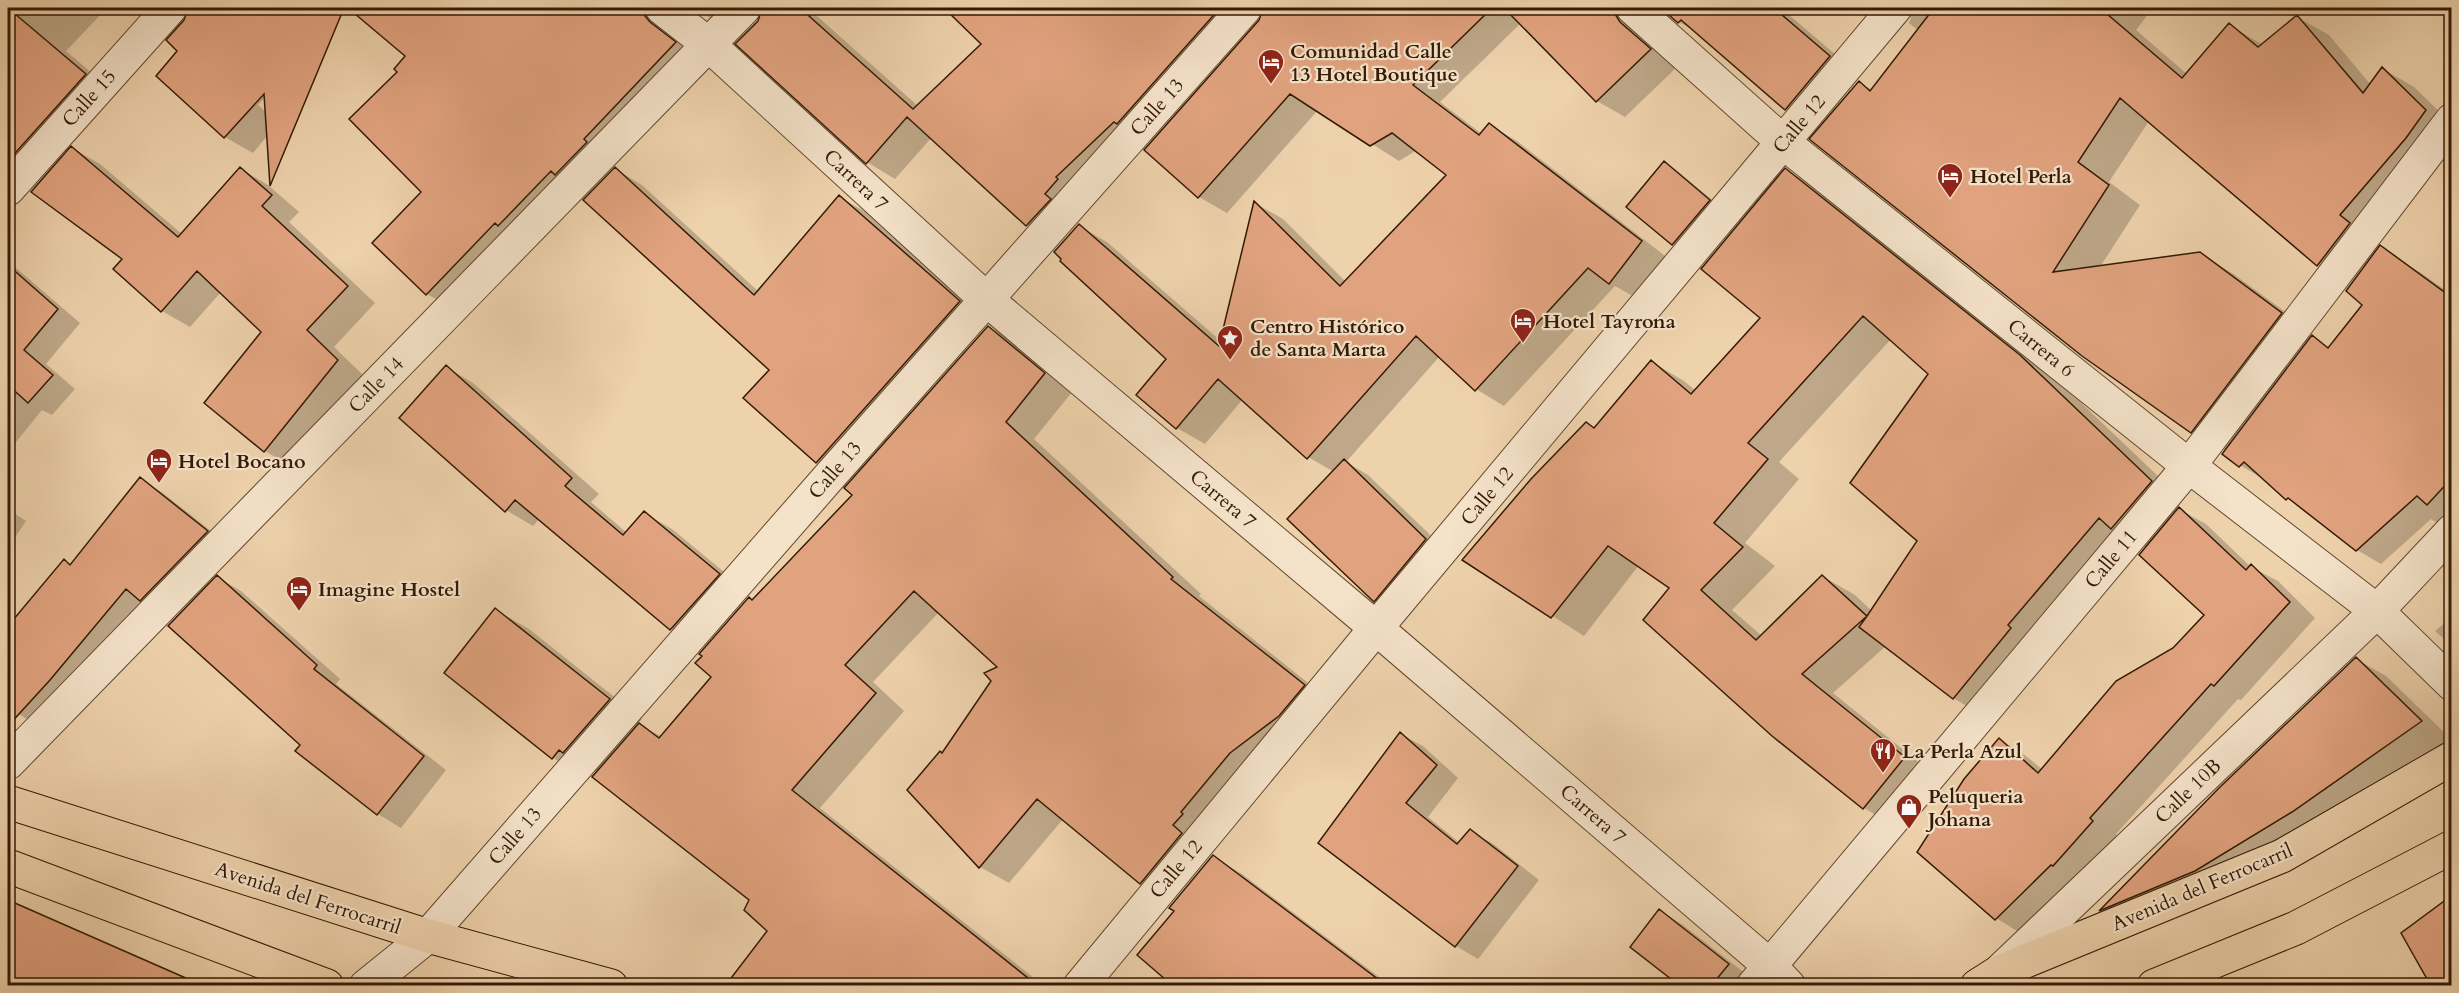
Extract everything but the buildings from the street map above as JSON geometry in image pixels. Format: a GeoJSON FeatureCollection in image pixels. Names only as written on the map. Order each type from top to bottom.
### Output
{"type":"FeatureCollection","features":[{"type":"Feature","properties":{"kind":"main road","name":"Avenida del Ferrocarril"},"geometry":{"type":"LineString","coordinates":[[1988,979],[2282,856],[2451,758]]}},
{"type":"Feature","properties":{"kind":"main road","name":"Avenida del Ferrocarril"},"geometry":{"type":"LineString","coordinates":[[8,802],[428,936],[611,986]]}},
{"type":"Feature","properties":{"kind":"main road"},"geometry":{"type":"LineString","coordinates":[[2154,986],[2296,928],[2451,846]]}},
{"type":"Feature","properties":{"kind":"main road"},"geometry":{"type":"LineString","coordinates":[[8,866],[327,986]]}},
{"type":"Feature","properties":{"kind":"street","name":"Calle 15"},"geometry":{"type":"LineString","coordinates":[[8,189],[170,8]]}},
{"type":"Feature","properties":{"kind":"street","name":"Carrera 7"},"geometry":{"type":"LineString","coordinates":[[662,8],[708,44],[986,299],[1376,627],[1771,979]]}},
{"type":"Feature","properties":{"kind":"street","name":"Calle 14"},"geometry":{"type":"LineString","coordinates":[[9,758],[744,8]]}},
{"type":"Feature","properties":{"kind":"street","name":"Calle 13"},"geometry":{"type":"LineString","coordinates":[[366,986],[428,936],[986,299],[1245,8]]}},
{"type":"Feature","properties":{"kind":"street","name":"Carrera 6"},"geometry":{"type":"LineString","coordinates":[[1634,8],[1784,143],[2189,466],[2377,611],[2451,684]]}},
{"type":"Feature","properties":{"kind":"street","name":"Calle 12"},"geometry":{"type":"LineString","coordinates":[[1080,986],[1376,627],[1895,8]]}},
{"type":"Feature","properties":{"kind":"street","name":"Calle 11"},"geometry":{"type":"LineString","coordinates":[[1771,979],[2189,466],[2451,120]]}},
{"type":"Feature","properties":{"kind":"street","name":"Calle 10B"},"geometry":{"type":"LineString","coordinates":[[1988,979],[2377,611],[2451,531]]}},
{"type":"Feature","properties":{"kind":"place","name":"Comunidad Calle 13 Hotel Boutique"},"geometry":{"type":"Point","coordinates":[1271,85]}},
{"type":"Feature","properties":{"kind":"place","name":"Hotel Perla"},"geometry":{"type":"Point","coordinates":[1950,199]}},
{"type":"Feature","properties":{"kind":"place","name":"Hotel Tayrona"},"geometry":{"type":"Point","coordinates":[1523,344]}},
{"type":"Feature","properties":{"kind":"place","name":"Centro Histórico de Santa Marta"},"geometry":{"type":"Point","coordinates":[1230,361]}},
{"type":"Feature","properties":{"kind":"place","name":"Hotel Bocano"},"geometry":{"type":"Point","coordinates":[159,484]}},
{"type":"Feature","properties":{"kind":"place","name":"Imagine Hostel"},"geometry":{"type":"Point","coordinates":[299,612]}},
{"type":"Feature","properties":{"kind":"place","name":"La Perla Azul"},"geometry":{"type":"Point","coordinates":[1883,774]}},
{"type":"Feature","properties":{"kind":"place","name":"Peluqueria Johana"},"geometry":{"type":"Point","coordinates":[1909,830]}}]}
